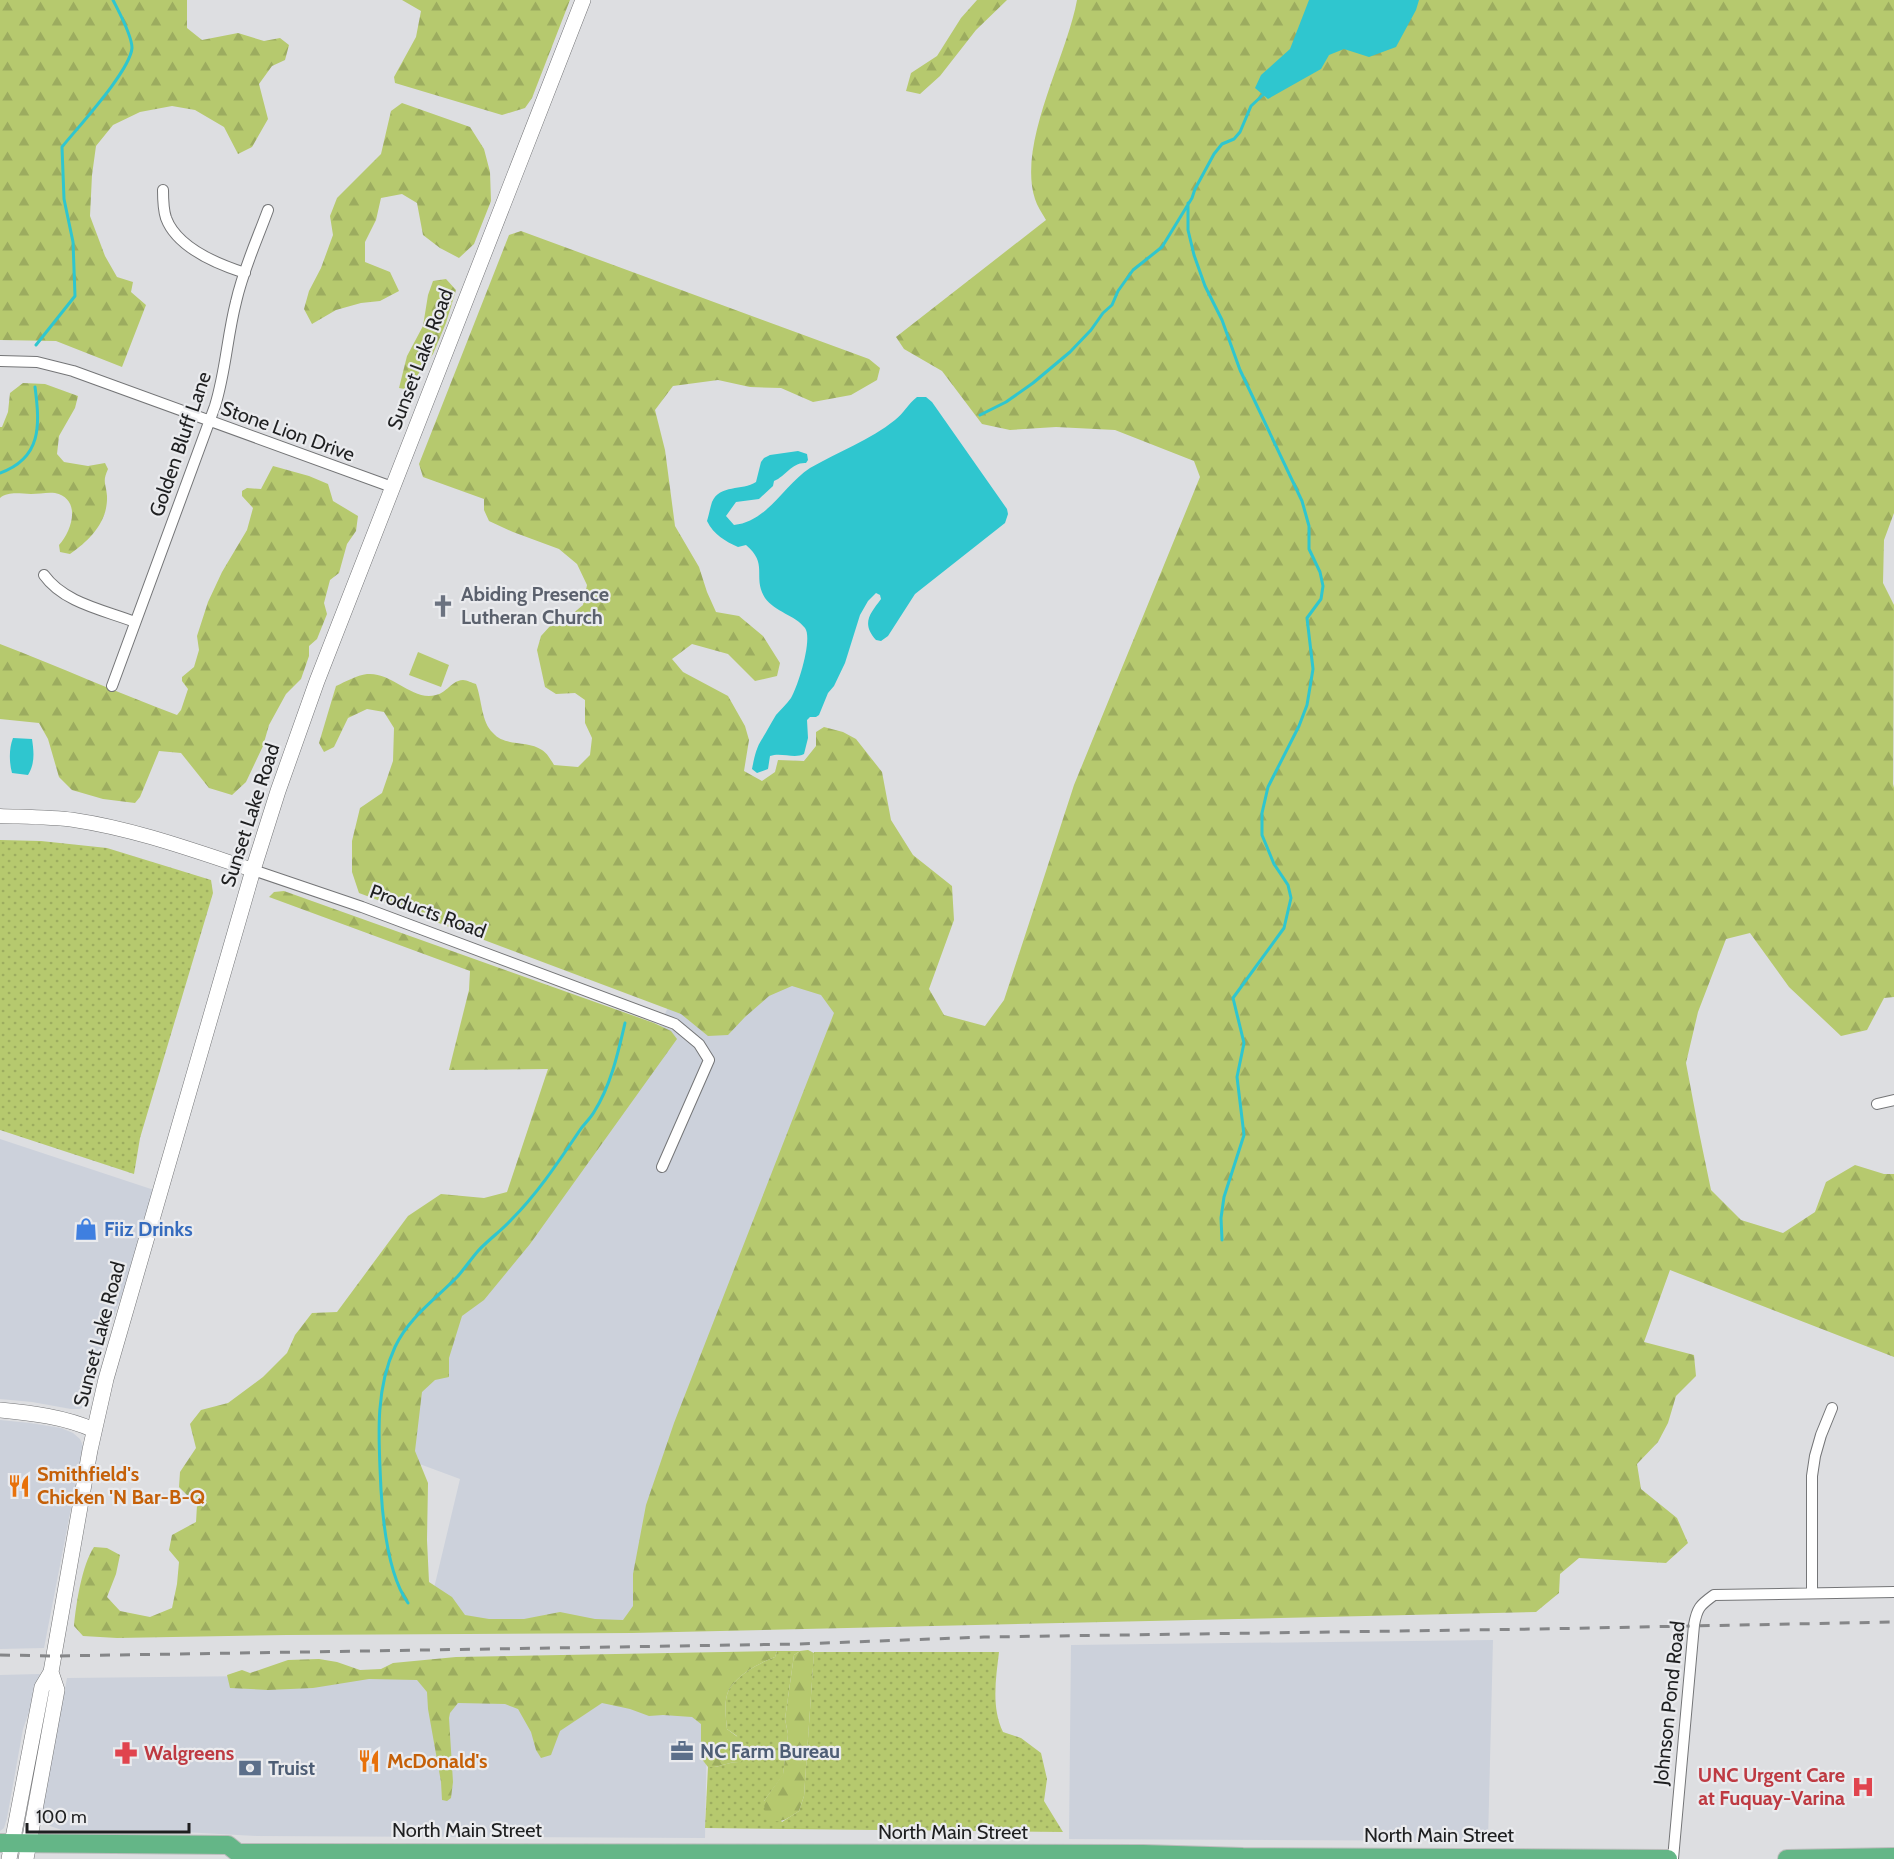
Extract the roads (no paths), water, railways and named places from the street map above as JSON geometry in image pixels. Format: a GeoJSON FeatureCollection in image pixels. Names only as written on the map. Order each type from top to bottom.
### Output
{"type":"FeatureCollection","features":[{"type":"Feature","properties":{"kind":"highway","name":"North Main Street"},"geometry":{"type":"LineString","coordinates":[[15,1849],[228,1845],[234,1856],[1668,1859]]}},
{"type":"Feature","properties":{"kind":"highway"},"geometry":{"type":"LineString","coordinates":[[1787,1859],[1894,1857]]}},
{"type":"Feature","properties":{"kind":"main road","name":"Sunset Lake Road"},"geometry":{"type":"LineString","coordinates":[[15,1849],[57,1690],[51,1672],[94,1430],[126,1307],[253,870],[317,681],[583,0]]}},
{"type":"Feature","properties":{"kind":"main road"},"geometry":{"type":"LineString","coordinates":[[0,1410],[49,1416],[79,1423],[94,1430]]}},
{"type":"Feature","properties":{"kind":"street"},"geometry":{"type":"LineString","coordinates":[[164,190],[166,219],[177,235],[192,249],[210,260],[245,273]]}},
{"type":"Feature","properties":{"kind":"street","name":"Golden Bluff Lane"},"geometry":{"type":"LineString","coordinates":[[112,686],[210,421],[224,377],[236,302],[268,210]]}},
{"type":"Feature","properties":{"kind":"street","name":"Stone Lion Drive"},"geometry":{"type":"LineString","coordinates":[[0,362],[37,362],[62,367],[392,488]]}},
{"type":"Feature","properties":{"kind":"street"},"geometry":{"type":"LineString","coordinates":[[44,575],[58,591],[69,598],[135,622]]}},
{"type":"Feature","properties":{"kind":"street","name":"Products Road"},"geometry":{"type":"LineString","coordinates":[[0,816],[57,818],[97,824],[137,834],[362,907],[675,1024],[699,1044],[709,1060],[662,1167]]}},
{"type":"Feature","properties":{"kind":"street"},"geometry":{"type":"LineString","coordinates":[[1877,1104],[1894,1100]]}},
{"type":"Feature","properties":{"kind":"street"},"geometry":{"type":"LineString","coordinates":[[1812,1593],[1812,1476],[1821,1434],[1832,1407]]}},
{"type":"Feature","properties":{"kind":"street","name":"Johnson Pond Road"},"geometry":{"type":"LineString","coordinates":[[1673,1859],[1688,1685],[1697,1610],[1703,1602],[1714,1595],[1894,1593]]}},
{"type":"Feature","properties":{"kind":"water"},"geometry":{"type":"Polygon","coordinates":[[[1309,0],[1419,0],[1396,47],[1369,57],[1344,49],[1329,55],[1321,69],[1268,99],[1255,88],[1261,75],[1290,49],[1309,0]]]}},
{"type":"Feature","properties":{"kind":"water"},"geometry":{"type":"Polygon","coordinates":[[[917,397],[926,397],[932,402],[1007,509],[1005,523],[915,594],[888,636],[881,641],[876,640],[871,634],[868,624],[871,614],[881,599],[880,595],[876,593],[868,601],[860,615],[845,663],[834,686],[828,693],[819,715],[807,720],[808,738],[804,754],[770,756],[768,769],[757,773],[752,769],[757,750],[776,715],[794,692],[804,663],[807,634],[801,624],[774,607],[765,598],[761,590],[759,565],[753,552],[746,545],[738,547],[724,540],[710,526],[707,521],[712,502],[716,496],[726,490],[756,482],[764,458],[798,451],[807,454],[806,463],[793,467],[774,481],[773,486],[759,499],[736,502],[726,516],[734,525],[756,517],[810,468],[865,440],[885,427],[917,397]]]}},
{"type":"Feature","properties":{"kind":"water"},"geometry":{"type":"Polygon","coordinates":[[[13,738],[32,739],[32,767],[28,775],[12,773],[10,755],[13,738]]]}},
{"type":"Feature","properties":{"kind":"waterway"},"geometry":{"type":"LineString","coordinates":[[36,345],[75,296],[73,242],[64,199],[62,147],[113,84],[129,58],[132,48],[128,30],[113,0]]}},
{"type":"Feature","properties":{"kind":"waterway"},"geometry":{"type":"LineString","coordinates":[[980,415],[1006,402],[1033,383],[1070,352],[1091,330],[1112,305],[1118,291],[1133,270],[1162,247],[1192,198],[1214,154],[1222,144],[1234,139],[1240,132],[1251,106],[1265,93]]}},
{"type":"Feature","properties":{"kind":"waterway"},"geometry":{"type":"LineString","coordinates":[[1188,203],[1188,230],[1194,255],[1205,286],[1222,320],[1240,370],[1302,501],[1309,526],[1309,549],[1320,572],[1323,586],[1321,599],[1307,618],[1313,669],[1307,705],[1268,787],[1262,813],[1262,835],[1274,864],[1288,885],[1291,898],[1284,928],[1233,998],[1244,1043],[1237,1077],[1244,1135],[1224,1197],[1221,1218],[1222,1240]]}},
{"type":"Feature","properties":{"kind":"waterway"},"geometry":{"type":"LineString","coordinates":[[0,473],[14,467],[31,449],[35,439],[38,414],[35,387]]}},
{"type":"Feature","properties":{"kind":"waterway"},"geometry":{"type":"LineString","coordinates":[[408,1603],[391,1564],[382,1503],[379,1417],[388,1364],[408,1326],[458,1276],[475,1254],[521,1210],[592,1115],[609,1080],[625,1023]]}},
{"type":"Feature","properties":{"kind":"railway"},"geometry":{"type":"LineString","coordinates":[[0,1655],[799,1644],[984,1637],[1894,1622]]}},
{"type":"Feature","properties":{"kind":"place","name":"Abiding Presence Lutheran Church"},"geometry":{"type":"Point","coordinates":[443,606]}},
{"type":"Feature","properties":{"kind":"place","name":"Fiiz Drinks"},"geometry":{"type":"Point","coordinates":[86,1229]}},
{"type":"Feature","properties":{"kind":"place","name":"Smithfield's Chicken 'N Bar-B-Q"},"geometry":{"type":"Point","coordinates":[19,1486]}},
{"type":"Feature","properties":{"kind":"place","name":"NC Farm Bureau"},"geometry":{"type":"Point","coordinates":[682,1751]}},
{"type":"Feature","properties":{"kind":"place","name":"Walgreens"},"geometry":{"type":"Point","coordinates":[126,1753]}},
{"type":"Feature","properties":{"kind":"place","name":"McDonald's"},"geometry":{"type":"Point","coordinates":[369,1761]}},
{"type":"Feature","properties":{"kind":"place","name":"Truist"},"geometry":{"type":"Point","coordinates":[250,1768]}},
{"type":"Feature","properties":{"kind":"place","name":"UNC Urgent Care at Fuquay-Varina"},"geometry":{"type":"Point","coordinates":[1863,1787]}}]}
